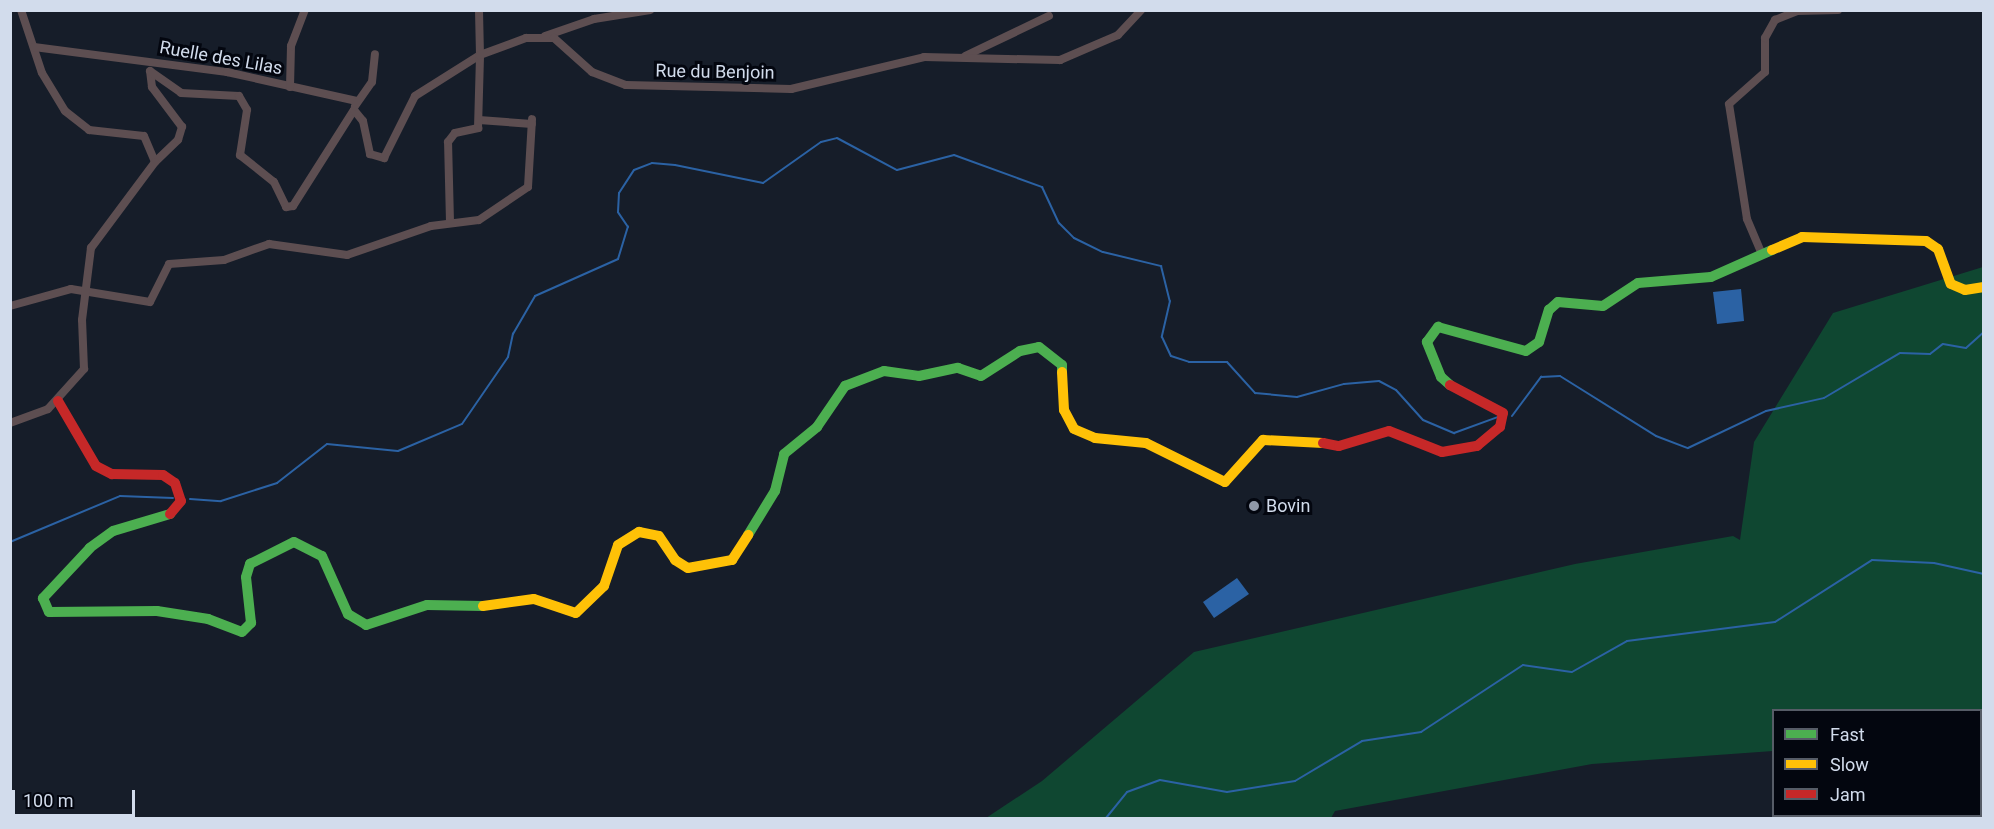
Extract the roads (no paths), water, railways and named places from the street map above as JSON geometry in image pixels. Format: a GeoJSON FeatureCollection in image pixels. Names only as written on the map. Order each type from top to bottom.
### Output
{"type":"FeatureCollection","features":[{"type":"Feature","properties":{"kind":"street"},"geometry":{"type":"LineString","coordinates":[[10,423],[33,417],[58,401],[84,369],[87,262],[97,234],[156,162],[149,141],[138,133],[96,132],[77,123],[55,98],[21,10]]}},
{"type":"Feature","properties":{"kind":"street","name":"Ruelle des Lilas"},"geometry":{"type":"LineString","coordinates":[[290,87],[291,46],[305,10]]}},
{"type":"Feature","properties":{"kind":"street"},"geometry":{"type":"LineString","coordinates":[[450,222],[448,142],[455,133],[474,131],[479,120],[479,10]]}},
{"type":"Feature","properties":{"kind":"street"},"geometry":{"type":"LineString","coordinates":[[356,105],[363,121],[370,154],[381,160],[415,96],[480,55],[594,19],[650,10]]}},
{"type":"Feature","properties":{"kind":"street","name":"Rue du Benjoin"},"geometry":{"type":"LineString","coordinates":[[545,36],[602,77],[638,87],[807,88],[924,57],[1072,57],[1118,35],[1141,10]]}},
{"type":"Feature","properties":{"kind":"street"},"geometry":{"type":"LineString","coordinates":[[1761,252],[1747,219],[1729,104],[1765,72],[1765,38],[1775,20],[1797,11],[1838,10]]}},
{"type":"Feature","properties":{"kind":"street","name":"Rue du Benjoin"},"geometry":{"type":"LineString","coordinates":[[965,57],[1048,16]]}},
{"type":"Feature","properties":{"kind":"street","name":"Ruelle des Lilas"},"geometry":{"type":"LineString","coordinates":[[34,47],[145,62],[290,87],[356,105]]}},
{"type":"Feature","properties":{"kind":"street"},"geometry":{"type":"LineString","coordinates":[[150,71],[181,93],[229,93],[243,100],[247,113],[240,154],[274,182],[286,207],[293,206],[372,82],[375,54]]}},
{"type":"Feature","properties":{"kind":"street","name":"Ruelle des Lilas"},"geometry":{"type":"LineString","coordinates":[[145,62],[150,71],[152,87],[182,127],[178,140],[156,162]]}},
{"type":"Feature","properties":{"kind":"street"},"geometry":{"type":"LineString","coordinates":[[10,306],[85,289],[150,302],[169,264],[224,260],[269,244],[347,255],[450,222],[479,220],[522,195],[531,177],[532,122],[479,120]]}},
{"type":"Feature","properties":{"kind":"street"},"geometry":{"type":"LineString","coordinates":[[58,401],[96,466],[112,474],[162,475],[175,483],[181,501],[175,512],[113,531],[90,548],[43,598],[49,612],[157,610],[208,619],[242,632],[250,623],[246,577],[250,564],[294,542],[322,556],[348,614],[366,625],[427,605],[470,608],[534,600],[576,613],[604,586],[618,545],[639,532],[659,536],[675,560],[688,568],[732,560],[775,491],[784,454],[817,428],[845,386],[873,374],[932,375],[958,368],[981,376],[1020,351],[1040,347],[1062,365],[1064,411],[1074,429],[1095,438],[1146,443],[1221,482],[1232,478],[1256,445],[1268,439],[1339,446],[1389,431],[1429,449],[1460,452],[1496,432],[1503,412],[1459,392],[1441,376],[1427,342],[1435,328],[1527,351],[1539,342],[1549,310],[1558,302],[1603,306],[1638,283],[1711,277],[1761,252],[1802,237],[1926,241],[1938,249],[1951,284],[1965,290],[1983,287]]}},
{"type":"Feature","properties":{"kind":"water"},"geometry":{"type":"Polygon","coordinates":[[[1741,289],[1744,321],[1717,324],[1713,292],[1741,289]]]}},
{"type":"Feature","properties":{"kind":"water"},"geometry":{"type":"Polygon","coordinates":[[[1237,578],[1249,594],[1214,618],[1203,602],[1237,578]]]}},
{"type":"Feature","properties":{"kind":"waterway"},"geometry":{"type":"LineString","coordinates":[[190,499],[221,501],[277,483],[327,444],[398,451],[462,424],[508,357],[513,334],[535,296],[618,259],[628,227],[618,212],[619,193],[634,170],[652,163],[675,165],[763,183],[821,142],[837,138],[897,170],[954,155],[1042,187],[1059,223],[1074,238],[1103,252],[1161,266],[1170,301],[1162,337],[1171,356],[1189,362],[1227,362],[1255,393],[1297,397],[1344,384],[1379,381],[1396,390],[1423,420],[1454,433],[1498,417]]}},
{"type":"Feature","properties":{"kind":"waterway"},"geometry":{"type":"LineString","coordinates":[[1512,416],[1541,377],[1560,376],[1656,436],[1688,448],[1766,411],[1824,398],[1900,353],[1930,354],[1943,344],[1966,348],[1984,332]]}},
{"type":"Feature","properties":{"kind":"waterway"},"geometry":{"type":"LineString","coordinates":[[10,542],[120,496],[173,498]]}},
{"type":"Feature","properties":{"kind":"waterway"},"geometry":{"type":"LineString","coordinates":[[1106,818],[1127,792],[1160,780],[1227,792],[1295,781],[1362,741],[1421,732],[1523,665],[1572,672],[1627,641],[1775,622],[1872,560],[1934,563],[1984,574]]}},
{"type":"Feature","properties":{"kind":"place","name":"Bovin"},"geometry":{"type":"Point","coordinates":[1254,506]}}]}
